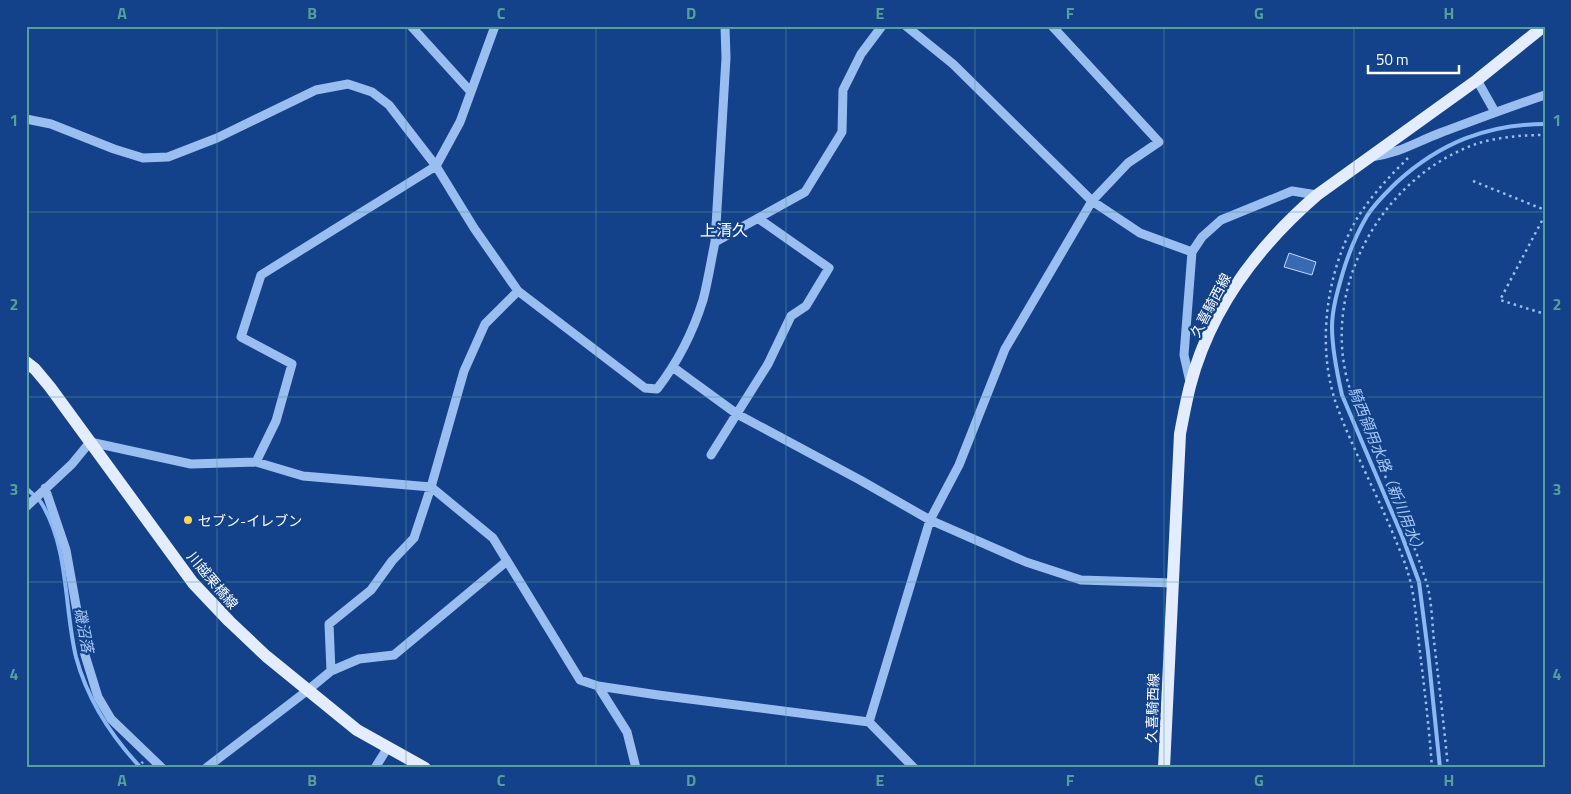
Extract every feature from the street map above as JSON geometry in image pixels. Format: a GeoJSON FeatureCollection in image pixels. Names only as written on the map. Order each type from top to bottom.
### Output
{"type":"FeatureCollection","features":[{"type":"Feature","properties":{"kind":"main road","name":"久喜騎西線"},"geometry":{"type":"LineString","coordinates":[[1164,768],[1180,434],[1190,384],[1209,333],[1229,295],[1257,254],[1296,213],[1317,195],[1477,80],[1544,26]]}},
{"type":"Feature","properties":{"kind":"main road","name":"川越栗橋線"},"geometry":{"type":"LineString","coordinates":[[26,362],[50,387],[193,583],[229,622],[266,656],[357,730],[425,768]]}},
{"type":"Feature","properties":{"kind":"street"},"geometry":{"type":"LineString","coordinates":[[411,26],[471,92]]}},
{"type":"Feature","properties":{"kind":"street"},"geometry":{"type":"LineString","coordinates":[[256,462],[276,421],[292,364],[241,337],[261,275],[436,166],[460,122],[495,26]]}},
{"type":"Feature","properties":{"kind":"street"},"geometry":{"type":"LineString","coordinates":[[26,119],[51,124],[114,149],[143,158],[168,157],[217,138],[316,90],[348,84],[372,92],[389,105],[436,166],[474,228],[518,291],[645,388],[657,389],[674,368],[688,340],[703,299],[715,242],[726,58],[725,26]]}},
{"type":"Feature","properties":{"kind":"street"},"geometry":{"type":"LineString","coordinates":[[715,242],[805,192],[842,132],[843,90],[861,54],[882,26]]}},
{"type":"Feature","properties":{"kind":"street"},"geometry":{"type":"LineString","coordinates":[[906,26],[953,64],[1092,201],[1140,233],[1192,252]]}},
{"type":"Feature","properties":{"kind":"street"},"geometry":{"type":"LineString","coordinates":[[869,722],[930,520],[959,466],[1005,349],[1092,201],[1128,163],[1159,142],[1052,26]]}},
{"type":"Feature","properties":{"kind":"street"},"geometry":{"type":"LineString","coordinates":[[1477,80],[1495,112]]}},
{"type":"Feature","properties":{"kind":"street"},"geometry":{"type":"LineString","coordinates":[[1371,157],[1389,155],[1495,112],[1545,95]]}},
{"type":"Feature","properties":{"kind":"street"},"geometry":{"type":"LineString","coordinates":[[1190,384],[1184,355],[1192,252],[1202,237],[1221,220],[1292,191],[1317,195]]}},
{"type":"Feature","properties":{"kind":"street"},"geometry":{"type":"LineString","coordinates":[[711,455],[768,364],[791,316],[806,306],[829,268],[759,219]]}},
{"type":"Feature","properties":{"kind":"street"},"geometry":{"type":"LineString","coordinates":[[331,671],[329,624],[370,590],[392,560],[414,538],[432,486],[464,371],[485,324],[518,291]]}},
{"type":"Feature","properties":{"kind":"street"},"geometry":{"type":"LineString","coordinates":[[674,368],[737,414],[930,520],[1026,562],[1081,580],[1172,582]]}},
{"type":"Feature","properties":{"kind":"street"},"geometry":{"type":"LineString","coordinates":[[162,768],[111,719],[98,696],[85,654],[66,550],[36,498],[72,464],[90,442],[191,464],[256,462],[303,476],[432,486],[493,538],[580,680],[598,686],[869,722],[903,763],[914,768]]}},
{"type":"Feature","properties":{"kind":"street"},"geometry":{"type":"LineString","coordinates":[[206,768],[331,671],[359,659],[394,655],[507,561]]}},
{"type":"Feature","properties":{"kind":"street"},"geometry":{"type":"LineString","coordinates":[[598,686],[627,732],[636,768]]}},
{"type":"Feature","properties":{"kind":"street"},"geometry":{"type":"LineString","coordinates":[[376,768],[388,747]]}},
{"type":"Feature","properties":{"kind":"path"},"geometry":{"type":"LineString","coordinates":[[1448,768],[1428,586],[1347,380],[1342,338],[1346,297],[1363,246],[1375,225],[1394,199],[1409,184],[1440,162],[1477,144],[1512,137],[1545,135]]}},
{"type":"Feature","properties":{"kind":"path"},"geometry":{"type":"LineString","coordinates":[[1410,155],[1385,183],[1355,222],[1337,267],[1327,310],[1325,341],[1330,380],[1338,408],[1408,572],[1414,603],[1432,768]]}},
{"type":"Feature","properties":{"kind":"path"},"geometry":{"type":"LineString","coordinates":[[1473,181],[1545,210]]}},
{"type":"Feature","properties":{"kind":"path"},"geometry":{"type":"LineString","coordinates":[[1545,215],[1500,300],[1545,314]]}},
{"type":"Feature","properties":{"kind":"path"},"geometry":{"type":"LineString","coordinates":[[137,768],[141,764]]}},
{"type":"Feature","properties":{"kind":"building"},"geometry":{"type":"Polygon","coordinates":[[[1289,253],[1316,262],[1312,275],[1284,267],[1289,253]]]}},
{"type":"Feature","properties":{"kind":"waterway","name":"騎西領用水路（新川用水）"},"geometry":{"type":"LineString","coordinates":[[1440,768],[1419,582],[1402,536],[1342,395],[1333,344],[1332,320],[1334,306],[1345,265],[1367,216],[1381,198],[1413,168],[1430,156],[1465,138],[1503,128],[1545,124]]}},
{"type":"Feature","properties":{"kind":"waterway","name":"磯沼落"},"geometry":{"type":"LineString","coordinates":[[26,488],[42,504],[51,521],[57,540],[65,579],[72,638],[76,657],[87,687],[111,730],[141,768]]}},
{"type":"Feature","properties":{"kind":"place","name":"セブン-イレブン"},"geometry":{"type":"Point","coordinates":[188,520]}},
{"type":"Feature","properties":{"kind":"district","name":"上清久"},"geometry":{"type":"Point","coordinates":[724,230]}}]}
